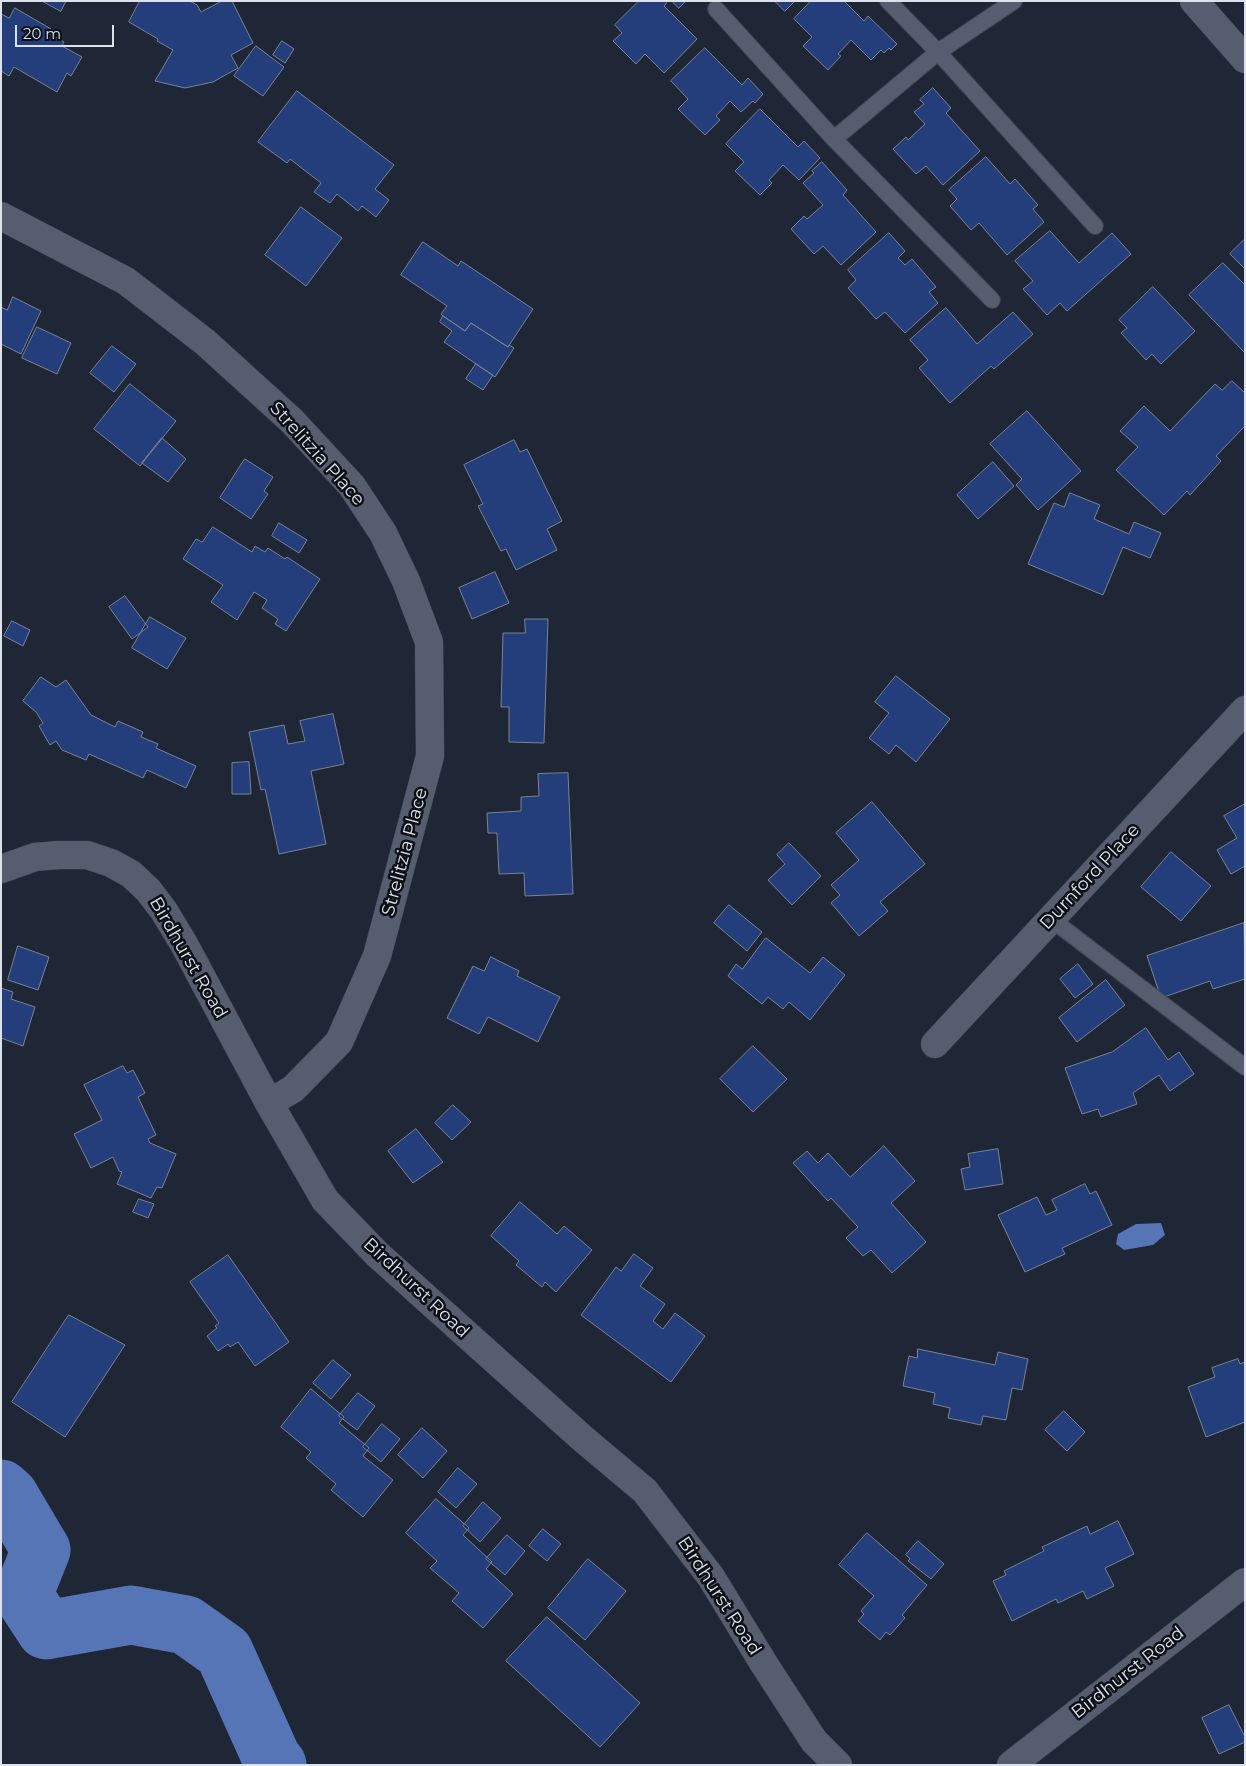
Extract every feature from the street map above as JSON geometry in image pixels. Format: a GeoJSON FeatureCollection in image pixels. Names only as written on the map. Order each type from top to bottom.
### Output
{"type":"FeatureCollection","features":[{"type":"Feature","properties":{"kind":"street"},"geometry":{"type":"LineString","coordinates":[[1194,1],[1245,59]]}},
{"type":"Feature","properties":{"kind":"street","name":"Strelitzia Place"},"geometry":{"type":"LineString","coordinates":[[1,216],[126,281],[205,342],[292,421],[352,486],[383,533],[406,581],[429,642],[430,756],[377,956],[339,1042],[294,1089],[269,1102]]}},
{"type":"Feature","properties":{"kind":"street","name":"Durnford Place"},"geometry":{"type":"LineString","coordinates":[[935,1044],[1245,710]]}},
{"type":"Feature","properties":{"kind":"street","name":"Birdhurst Road"},"geometry":{"type":"LineString","coordinates":[[1,869],[35,857],[88,855],[111,863],[131,874],[148,890],[164,911],[325,1200],[377,1254],[582,1438],[645,1491],[712,1577],[764,1664],[814,1741],[838,1765]]}},
{"type":"Feature","properties":{"kind":"street","name":"Birdhurst Road"},"geometry":{"type":"LineString","coordinates":[[1011,1765],[1245,1582]]}},
{"type":"Feature","properties":{"kind":"lane"},"geometry":{"type":"LineString","coordinates":[[888,1],[938,52],[1095,226]]}},
{"type":"Feature","properties":{"kind":"lane"},"geometry":{"type":"LineString","coordinates":[[834,139],[938,52],[1014,1]]}},
{"type":"Feature","properties":{"kind":"lane"},"geometry":{"type":"LineString","coordinates":[[716,9],[834,139],[992,300]]}},
{"type":"Feature","properties":{"kind":"lane"},"geometry":{"type":"LineString","coordinates":[[1051,919],[1245,1067]]}},
{"type":"Feature","properties":{"kind":"water"},"geometry":{"type":"Polygon","coordinates":[[[1161,1223],[1165,1235],[1153,1245],[1124,1250],[1116,1244],[1118,1234],[1136,1224],[1161,1223]]]}},
{"type":"Feature","properties":{"kind":"building"},"geometry":{"type":"Polygon","coordinates":[[[42,1],[66,1],[61,11],[42,1]]]}},
{"type":"Feature","properties":{"kind":"building"},"geometry":{"type":"Polygon","coordinates":[[[140,1],[190,1],[197,5],[201,12],[222,1],[232,1],[253,43],[231,55],[238,68],[213,82],[185,88],[155,81],[173,50],[129,22],[140,1]]]}},
{"type":"Feature","properties":{"kind":"building"},"geometry":{"type":"Polygon","coordinates":[[[639,1],[668,1],[664,6],[697,39],[664,73],[645,54],[636,64],[613,41],[622,33],[615,25],[639,1]]]}},
{"type":"Feature","properties":{"kind":"building"},"geometry":{"type":"Polygon","coordinates":[[[672,1],[686,1],[679,8],[672,1]]]}},
{"type":"Feature","properties":{"kind":"building"},"geometry":{"type":"Polygon","coordinates":[[[775,1],[795,1],[785,11],[775,1]]]}},
{"type":"Feature","properties":{"kind":"building"},"geometry":{"type":"Polygon","coordinates":[[[811,1],[844,1],[864,21],[868,16],[897,44],[891,50],[889,48],[884,53],[881,50],[871,60],[851,40],[838,54],[841,56],[828,70],[803,46],[812,37],[794,19],[811,1]]]}},
{"type":"Feature","properties":{"kind":"building"},"geometry":{"type":"Polygon","coordinates":[[[15,8],[51,29],[49,33],[64,42],[62,46],[82,57],[71,76],[67,73],[57,92],[14,67],[9,76],[1,71],[1,14],[9,18],[15,8]]]}},
{"type":"Feature","properties":{"kind":"building"},"geometry":{"type":"Polygon","coordinates":[[[282,41],[294,49],[285,63],[273,55],[282,41]]]}},
{"type":"Feature","properties":{"kind":"building"},"geometry":{"type":"Polygon","coordinates":[[[256,46],[284,67],[263,96],[234,76],[256,46]]]}},
{"type":"Feature","properties":{"kind":"building"},"geometry":{"type":"Polygon","coordinates":[[[705,48],[742,85],[748,78],[763,94],[755,103],[753,101],[741,112],[730,101],[716,116],[720,120],[705,135],[678,109],[688,99],[671,81],[705,48]]]}},
{"type":"Feature","properties":{"kind":"building"},"geometry":{"type":"Polygon","coordinates":[[[933,88],[951,108],[946,113],[980,151],[943,185],[926,166],[916,174],[893,149],[906,137],[908,140],[925,124],[914,112],[924,104],[920,100],[933,88]]]}},
{"type":"Feature","properties":{"kind":"building"},"geometry":{"type":"Polygon","coordinates":[[[297,91],[394,165],[375,189],[389,200],[376,217],[362,206],[358,211],[337,194],[330,203],[314,192],[321,183],[290,159],[287,163],[258,142],[297,91]]]}},
{"type":"Feature","properties":{"kind":"building"},"geometry":{"type":"Polygon","coordinates":[[[760,109],[798,147],[804,141],[820,158],[799,180],[783,165],[769,180],[772,183],[760,195],[735,171],[744,162],[726,144],[760,109]]]}},
{"type":"Feature","properties":{"kind":"building"},"geometry":{"type":"Polygon","coordinates":[[[986,157],[1010,184],[1015,179],[1038,205],[1033,209],[1044,222],[1007,255],[979,223],[971,230],[950,206],[957,199],[949,190],[986,157]]]}},
{"type":"Feature","properties":{"kind":"building"},"geometry":{"type":"Polygon","coordinates":[[[822,162],[847,190],[843,195],[876,232],[841,265],[823,246],[814,254],[791,229],[804,216],[807,219],[823,205],[803,183],[822,162]]]}},
{"type":"Feature","properties":{"kind":"building"},"geometry":{"type":"Polygon","coordinates":[[[301,207],[342,238],[306,286],[265,255],[301,207]]]}},
{"type":"Feature","properties":{"kind":"building"},"geometry":{"type":"Polygon","coordinates":[[[1050,231],[1079,263],[1112,233],[1131,254],[1067,311],[1060,303],[1047,315],[1023,289],[1033,281],[1015,261],[1050,231]]]}},
{"type":"Feature","properties":{"kind":"building"},"geometry":{"type":"Polygon","coordinates":[[[889,233],[905,251],[898,258],[905,265],[912,259],[936,287],[929,292],[938,303],[905,333],[885,312],[876,319],[848,288],[856,280],[848,270],[889,233]]]}},
{"type":"Feature","properties":{"kind":"building"},"geometry":{"type":"Polygon","coordinates":[[[1245,239],[1245,269],[1230,254],[1245,239]]]}},
{"type":"Feature","properties":{"kind":"building"},"geometry":{"type":"Polygon","coordinates":[[[423,242],[458,266],[461,261],[533,309],[508,347],[471,323],[465,331],[441,314],[447,306],[401,275],[423,242]]]}},
{"type":"Feature","properties":{"kind":"building"},"geometry":{"type":"Polygon","coordinates":[[[1223,263],[1245,285],[1245,353],[1189,295],[1223,263]]]}},
{"type":"Feature","properties":{"kind":"building"},"geometry":{"type":"Polygon","coordinates":[[[1153,287],[1195,331],[1161,364],[1152,354],[1146,360],[1121,333],[1127,328],[1119,320],[1153,287]]]}},
{"type":"Feature","properties":{"kind":"building"},"geometry":{"type":"Polygon","coordinates":[[[13,297],[41,311],[21,354],[1,344],[1,307],[7,310],[13,297]]]}},
{"type":"Feature","properties":{"kind":"building"},"geometry":{"type":"Polygon","coordinates":[[[946,308],[977,344],[1013,312],[1033,334],[994,369],[991,366],[950,403],[919,368],[928,360],[910,340],[946,308]]]}},
{"type":"Feature","properties":{"kind":"building"},"geometry":{"type":"Polygon","coordinates":[[[443,316],[465,331],[471,323],[508,347],[509,345],[514,348],[495,377],[444,342],[452,331],[440,322],[443,316]]]}},
{"type":"Feature","properties":{"kind":"building"},"geometry":{"type":"Polygon","coordinates":[[[37,327],[71,343],[57,374],[22,358],[37,327]]]}},
{"type":"Feature","properties":{"kind":"building"},"geometry":{"type":"Polygon","coordinates":[[[112,346],[136,364],[114,392],[90,373],[112,346]]]}},
{"type":"Feature","properties":{"kind":"building"},"geometry":{"type":"Polygon","coordinates":[[[476,364],[493,375],[483,390],[466,379],[476,364]]]}},
{"type":"Feature","properties":{"kind":"building"},"geometry":{"type":"Polygon","coordinates":[[[1232,381],[1245,393],[1245,426],[1216,456],[1221,461],[1190,495],[1187,491],[1164,515],[1116,470],[1138,447],[1120,431],[1144,406],[1170,431],[1215,384],[1222,390],[1232,381]]]}},
{"type":"Feature","properties":{"kind":"building"},"geometry":{"type":"Polygon","coordinates":[[[130,384],[176,421],[140,466],[94,429],[130,384]]]}},
{"type":"Feature","properties":{"kind":"building"},"geometry":{"type":"Polygon","coordinates":[[[1027,411],[1081,471],[1038,510],[1016,485],[1022,479],[990,444],[1027,411]]]}},
{"type":"Feature","properties":{"kind":"building"},"geometry":{"type":"Polygon","coordinates":[[[162,438],[186,459],[168,482],[142,463],[162,438]]]}},
{"type":"Feature","properties":{"kind":"building"},"geometry":{"type":"Polygon","coordinates":[[[514,440],[520,452],[527,449],[562,521],[547,529],[557,550],[516,570],[506,549],[501,551],[478,506],[483,504],[464,465],[514,440]]]}},
{"type":"Feature","properties":{"kind":"building"},"geometry":{"type":"Polygon","coordinates":[[[245,459],[273,477],[264,491],[268,494],[251,519],[220,498],[245,459]]]}},
{"type":"Feature","properties":{"kind":"building"},"geometry":{"type":"Polygon","coordinates":[[[993,462],[1014,486],[978,519],[957,495],[993,462]]]}},
{"type":"Feature","properties":{"kind":"building"},"geometry":{"type":"Polygon","coordinates":[[[1070,493],[1100,505],[1094,519],[1129,534],[1134,522],[1161,533],[1150,558],[1123,547],[1103,595],[1028,564],[1054,503],[1064,507],[1070,493]]]}},
{"type":"Feature","properties":{"kind":"building"},"geometry":{"type":"Polygon","coordinates":[[[279,523],[307,540],[299,553],[272,536],[279,523]]]}},
{"type":"Feature","properties":{"kind":"building"},"geometry":{"type":"Polygon","coordinates":[[[213,527],[252,552],[255,546],[265,552],[268,548],[285,559],[287,557],[320,579],[286,631],[275,624],[278,619],[262,608],[267,600],[254,592],[237,620],[211,602],[223,585],[183,559],[196,539],[202,542],[213,527]]]}},
{"type":"Feature","properties":{"kind":"building"},"geometry":{"type":"Polygon","coordinates":[[[495,572],[509,603],[472,619],[459,588],[495,572]]]}},
{"type":"Feature","properties":{"kind":"building"},"geometry":{"type":"Polygon","coordinates":[[[125,596],[148,627],[132,639],[109,607],[125,596]]]}},
{"type":"Feature","properties":{"kind":"building"},"geometry":{"type":"Polygon","coordinates":[[[150,617],[186,638],[167,669],[132,648],[150,617]]]}},
{"type":"Feature","properties":{"kind":"building"},"geometry":{"type":"Polygon","coordinates":[[[525,619],[548,619],[544,743],[509,742],[509,707],[501,707],[503,633],[525,633],[525,619]]]}},
{"type":"Feature","properties":{"kind":"building"},"geometry":{"type":"Polygon","coordinates":[[[12,621],[30,630],[23,646],[4,636],[12,621]]]}},
{"type":"Feature","properties":{"kind":"building"},"geometry":{"type":"Polygon","coordinates":[[[896,676],[950,719],[916,762],[896,745],[889,754],[869,738],[889,713],[875,702],[896,676]]]}},
{"type":"Feature","properties":{"kind":"building"},"geometry":{"type":"Polygon","coordinates":[[[41,677],[56,687],[66,680],[91,715],[115,727],[118,721],[143,732],[141,737],[158,744],[156,748],[196,766],[186,788],[147,770],[143,778],[89,754],[86,760],[62,750],[56,741],[50,745],[39,726],[43,723],[36,712],[23,701],[41,677]]]}},
{"type":"Feature","properties":{"kind":"building"},"geometry":{"type":"Polygon","coordinates":[[[333,714],[344,764],[311,771],[326,844],[279,854],[265,789],[261,790],[249,732],[284,725],[288,744],[305,741],[300,721],[333,714]]]}},
{"type":"Feature","properties":{"kind":"building"},"geometry":{"type":"Polygon","coordinates":[[[249,762],[251,794],[232,794],[232,763],[249,762]]]}},
{"type":"Feature","properties":{"kind":"building"},"geometry":{"type":"Polygon","coordinates":[[[568,773],[573,894],[525,896],[524,873],[499,874],[497,833],[488,833],[487,813],[521,811],[521,797],[539,796],[538,774],[568,773]]]}},
{"type":"Feature","properties":{"kind":"building"},"geometry":{"type":"Polygon","coordinates":[[[872,802],[925,864],[880,902],[888,911],[859,936],[831,903],[840,895],[831,885],[859,860],[836,833],[872,802]]]}},
{"type":"Feature","properties":{"kind":"building"},"geometry":{"type":"Polygon","coordinates":[[[1245,804],[1245,866],[1231,874],[1217,850],[1237,838],[1224,816],[1245,804]]]}},
{"type":"Feature","properties":{"kind":"building"},"geometry":{"type":"Polygon","coordinates":[[[789,843],[821,876],[792,905],[768,880],[785,864],[777,855],[789,843]]]}},
{"type":"Feature","properties":{"kind":"building"},"geometry":{"type":"Polygon","coordinates":[[[1171,852],[1211,886],[1181,921],[1141,887],[1171,852]]]}},
{"type":"Feature","properties":{"kind":"building"},"geometry":{"type":"Polygon","coordinates":[[[729,905],[762,932],[747,951],[714,923],[729,905]]]}},
{"type":"Feature","properties":{"kind":"building"},"geometry":{"type":"Polygon","coordinates":[[[1244,923],[1245,979],[1213,989],[1210,981],[1161,998],[1147,956],[1244,923]]]}},
{"type":"Feature","properties":{"kind":"building"},"geometry":{"type":"Polygon","coordinates":[[[766,938],[810,973],[823,957],[845,975],[810,1020],[789,1002],[783,1009],[768,997],[762,1004],[728,976],[736,964],[742,969],[766,938]]]}},
{"type":"Feature","properties":{"kind":"building"},"geometry":{"type":"Polygon","coordinates":[[[18,946],[49,957],[38,990],[8,980],[18,946]]]}},
{"type":"Feature","properties":{"kind":"building"},"geometry":{"type":"Polygon","coordinates":[[[491,957],[519,971],[517,976],[560,997],[538,1042],[488,1017],[479,1034],[447,1018],[473,966],[484,971],[491,957]]]}},
{"type":"Feature","properties":{"kind":"building"},"geometry":{"type":"Polygon","coordinates":[[[1078,964],[1093,984],[1075,998],[1060,979],[1078,964]]]}},
{"type":"Feature","properties":{"kind":"building"},"geometry":{"type":"Polygon","coordinates":[[[1106,980],[1125,1005],[1077,1042],[1059,1018],[1106,980]]]}},
{"type":"Feature","properties":{"kind":"building"},"geometry":{"type":"Polygon","coordinates":[[[1,988],[13,992],[11,999],[35,1007],[23,1046],[1,1038],[1,988]]]}},
{"type":"Feature","properties":{"kind":"building"},"geometry":{"type":"Polygon","coordinates":[[[1146,1028],[1168,1060],[1179,1052],[1194,1074],[1170,1091],[1159,1075],[1133,1093],[1137,1104],[1101,1117],[1098,1109],[1082,1114],[1065,1068],[1112,1052],[1146,1028]]]}},
{"type":"Feature","properties":{"kind":"building"},"geometry":{"type":"Polygon","coordinates":[[[753,1046],[787,1079],[753,1112],[720,1079],[753,1046]]]}},
{"type":"Feature","properties":{"kind":"building"},"geometry":{"type":"Polygon","coordinates":[[[123,1066],[127,1073],[133,1070],[145,1093],[138,1097],[156,1135],[148,1139],[150,1143],[176,1154],[162,1188],[157,1187],[151,1198],[117,1184],[122,1172],[119,1171],[113,1157],[91,1168],[74,1134],[102,1120],[84,1085],[123,1066]]]}},
{"type":"Feature","properties":{"kind":"building"},"geometry":{"type":"Polygon","coordinates":[[[453,1105],[471,1122],[452,1140],[435,1123],[453,1105]]]}},
{"type":"Feature","properties":{"kind":"building"},"geometry":{"type":"Polygon","coordinates":[[[416,1129],[443,1162],[413,1183],[388,1151],[416,1129]]]}},
{"type":"Feature","properties":{"kind":"building"},"geometry":{"type":"Polygon","coordinates":[[[884,1146],[915,1181],[891,1203],[926,1242],[892,1273],[871,1250],[863,1256],[846,1238],[858,1227],[831,1198],[828,1201],[793,1163],[807,1151],[818,1163],[828,1153],[850,1177],[884,1146]]]}},
{"type":"Feature","properties":{"kind":"building"},"geometry":{"type":"Polygon","coordinates":[[[998,1149],[1003,1184],[965,1190],[961,1169],[970,1167],[968,1154],[998,1149]]]}},
{"type":"Feature","properties":{"kind":"building"},"geometry":{"type":"Polygon","coordinates":[[[1085,1184],[1090,1194],[1096,1191],[1112,1225],[1062,1248],[1065,1254],[1025,1272],[998,1215],[1037,1197],[1046,1215],[1057,1210],[1052,1200],[1085,1184]]]}},
{"type":"Feature","properties":{"kind":"building"},"geometry":{"type":"Polygon","coordinates":[[[139,1199],[154,1204],[148,1218],[133,1212],[139,1199]]]}},
{"type":"Feature","properties":{"kind":"building"},"geometry":{"type":"Polygon","coordinates":[[[520,1202],[557,1234],[564,1226],[592,1250],[556,1292],[545,1282],[542,1287],[516,1265],[519,1261],[491,1236],[520,1202]]]}},
{"type":"Feature","properties":{"kind":"building"},"geometry":{"type":"Polygon","coordinates":[[[634,1254],[653,1268],[640,1286],[665,1304],[653,1321],[663,1329],[675,1313],[705,1336],[671,1382],[581,1315],[616,1267],[621,1271],[634,1254]]]}},
{"type":"Feature","properties":{"kind":"building"},"geometry":{"type":"Polygon","coordinates":[[[228,1255],[289,1342],[255,1366],[238,1342],[230,1347],[228,1344],[218,1351],[207,1336],[217,1328],[215,1326],[219,1323],[190,1282],[228,1255]]]}},
{"type":"Feature","properties":{"kind":"building"},"geometry":{"type":"Polygon","coordinates":[[[69,1315],[125,1345],[65,1437],[12,1402],[69,1315]]]}},
{"type":"Feature","properties":{"kind":"building"},"geometry":{"type":"Polygon","coordinates":[[[918,1349],[995,1365],[998,1352],[1028,1359],[1022,1390],[1012,1388],[1006,1420],[983,1416],[981,1425],[948,1418],[950,1408],[933,1404],[935,1393],[903,1386],[909,1356],[917,1358],[918,1349]]]}},
{"type":"Feature","properties":{"kind":"building"},"geometry":{"type":"Polygon","coordinates":[[[1238,1359],[1240,1364],[1245,1362],[1245,1422],[1206,1437],[1188,1387],[1215,1377],[1212,1368],[1238,1359]]]}},
{"type":"Feature","properties":{"kind":"building"},"geometry":{"type":"Polygon","coordinates":[[[333,1360],[351,1375],[331,1399],[313,1383],[333,1360]]]}},
{"type":"Feature","properties":{"kind":"building"},"geometry":{"type":"Polygon","coordinates":[[[311,1389],[344,1417],[339,1423],[369,1448],[363,1456],[393,1480],[363,1517],[331,1490],[336,1484],[306,1458],[311,1452],[281,1427],[311,1389]]]}},
{"type":"Feature","properties":{"kind":"building"},"geometry":{"type":"Polygon","coordinates":[[[358,1393],[375,1406],[357,1430],[339,1416],[358,1393]]]}},
{"type":"Feature","properties":{"kind":"building"},"geometry":{"type":"Polygon","coordinates":[[[1064,1411],[1085,1432],[1067,1451],[1045,1430],[1064,1411]]]}},
{"type":"Feature","properties":{"kind":"building"},"geometry":{"type":"Polygon","coordinates":[[[382,1424],[400,1439],[381,1462],[363,1447],[382,1424]]]}},
{"type":"Feature","properties":{"kind":"building"},"geometry":{"type":"Polygon","coordinates":[[[422,1428],[447,1451],[423,1478],[398,1455],[422,1428]]]}},
{"type":"Feature","properties":{"kind":"building"},"geometry":{"type":"Polygon","coordinates":[[[458,1468],[477,1484],[456,1508],[438,1492],[458,1468]]]}},
{"type":"Feature","properties":{"kind":"building"},"geometry":{"type":"Polygon","coordinates":[[[436,1499],[469,1528],[463,1535],[492,1562],[486,1569],[513,1594],[483,1628],[452,1601],[459,1593],[430,1568],[437,1561],[406,1533],[436,1499]]]}},
{"type":"Feature","properties":{"kind":"building"},"geometry":{"type":"Polygon","coordinates":[[[483,1502],[501,1518],[480,1542],[463,1526],[483,1502]]]}},
{"type":"Feature","properties":{"kind":"building"},"geometry":{"type":"Polygon","coordinates":[[[1118,1521],[1134,1554],[1105,1568],[1114,1586],[1087,1599],[1083,1591],[1058,1603],[1056,1599],[1012,1621],[993,1581],[1006,1575],[1004,1571],[1044,1551],[1042,1547],[1087,1526],[1090,1534],[1118,1521]]]}},
{"type":"Feature","properties":{"kind":"building"},"geometry":{"type":"Polygon","coordinates":[[[543,1529],[561,1544],[547,1561],[529,1546],[543,1529]]]}},
{"type":"Feature","properties":{"kind":"building"},"geometry":{"type":"Polygon","coordinates":[[[867,1533],[927,1585],[902,1615],[905,1618],[890,1635],[886,1632],[880,1640],[858,1621],[864,1614],[861,1611],[874,1596],[839,1565],[867,1533]]]}},
{"type":"Feature","properties":{"kind":"building"},"geometry":{"type":"Polygon","coordinates":[[[507,1535],[525,1551],[505,1575],[486,1559],[507,1535]]]}},
{"type":"Feature","properties":{"kind":"building"},"geometry":{"type":"Polygon","coordinates":[[[918,1541],[944,1564],[931,1579],[908,1561],[910,1559],[906,1555],[918,1541]]]}},
{"type":"Feature","properties":{"kind":"building"},"geometry":{"type":"Polygon","coordinates":[[[588,1559],[626,1591],[585,1640],[548,1608],[588,1559]]]}},
{"type":"Feature","properties":{"kind":"building"},"geometry":{"type":"Polygon","coordinates":[[[547,1617],[640,1703],[600,1747],[506,1661],[547,1617]]]}},
{"type":"Feature","properties":{"kind":"building"},"geometry":{"type":"Polygon","coordinates":[[[1229,1705],[1245,1737],[1245,1742],[1219,1754],[1202,1718],[1229,1705]]]}},
{"type":"Feature","properties":{"kind":"waterway"},"geometry":{"type":"LineString","coordinates":[[1,1489],[9,1496],[41,1550],[23,1595],[46,1630],[131,1615],[186,1625],[224,1652],[272,1759],[277,1765]]}}]}
